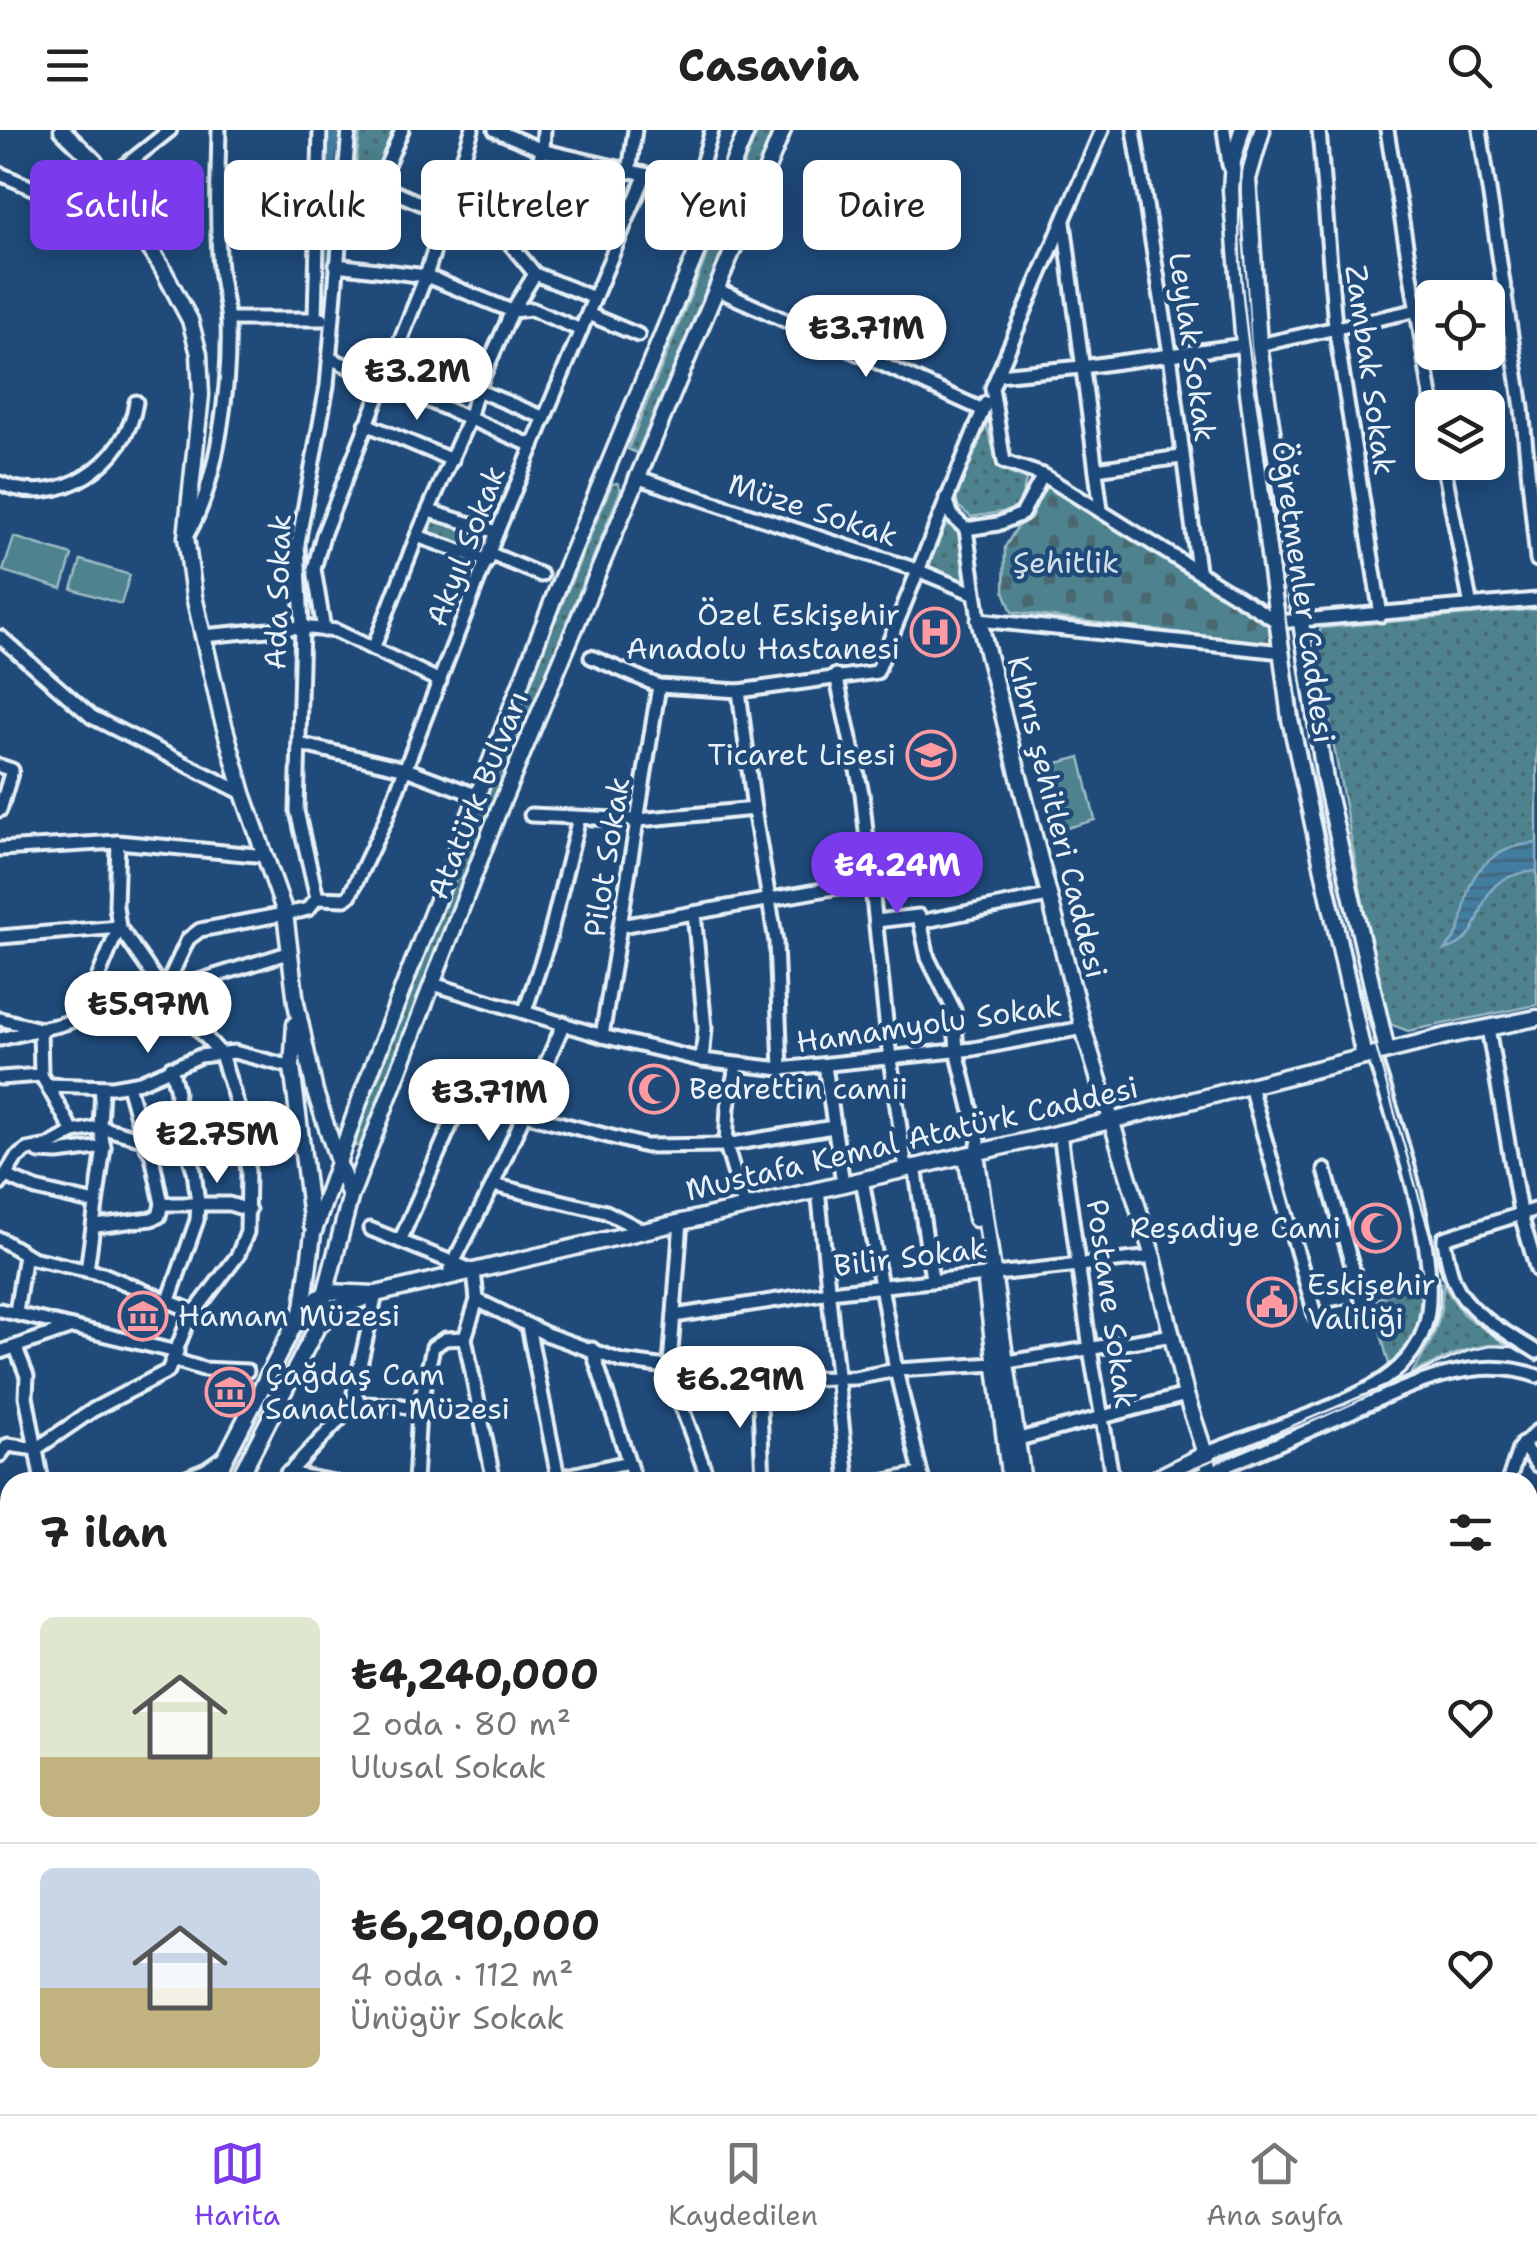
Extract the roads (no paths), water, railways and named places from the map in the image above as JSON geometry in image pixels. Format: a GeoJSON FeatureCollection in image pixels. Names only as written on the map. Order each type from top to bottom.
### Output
{"type":"FeatureCollection","features":[{"type":"Feature","properties":{"kind":"main road"},"geometry":{"type":"LineString","coordinates":[[62,130],[93,160]]}},
{"type":"Feature","properties":{"kind":"main road","name":"Atatürk Bulvarı"},"geometry":{"type":"LineString","coordinates":[[735,160],[747,130]]}},
{"type":"Feature","properties":{"kind":"main road","name":"Atatürk Bulvarı"},"geometry":{"type":"LineString","coordinates":[[242,1472],[316,1329],[350,1198],[500,807],[783,130]]}},
{"type":"Feature","properties":{"kind":"main road","name":"Öğretmenler Caddesi"},"geometry":{"type":"LineString","coordinates":[[1242,130],[1231,190],[1290,719],[1375,1054]]}},
{"type":"Feature","properties":{"kind":"main road","name":"Öğretmenler Caddesi"},"geometry":{"type":"LineString","coordinates":[[1262,130],[1248,179],[1251,345],[1375,1054]]}},
{"type":"Feature","properties":{"kind":"main road"},"geometry":{"type":"LineString","coordinates":[[148,250],[190,320],[199,354],[201,395],[186,538],[202,636],[244,793],[285,913],[296,1003],[320,1103],[339,1158],[339,1176],[313,1234]]}},
{"type":"Feature","properties":{"kind":"main road","name":"Atatürk Bulvarı"},"geometry":{"type":"LineString","coordinates":[[339,1158],[560,582],[698,250]]}},
{"type":"Feature","properties":{"kind":"main road","name":"Kıbrıs şehitleri Caddesi"},"geometry":{"type":"LineString","coordinates":[[979,620],[1082,1028]]}},
{"type":"Feature","properties":{"kind":"main road"},"geometry":{"type":"LineString","coordinates":[[218,1472],[302,1308],[313,1234],[292,1067],[296,1003]]}},
{"type":"Feature","properties":{"kind":"main road","name":"Mustafa Kemal Atatürk Caddesi"},"geometry":{"type":"LineString","coordinates":[[328,1292],[376,1294],[450,1270],[474,1271],[1537,1018]]}},
{"type":"Feature","properties":{"kind":"main road"},"geometry":{"type":"LineString","coordinates":[[1082,1028],[1154,1257],[1186,1395],[1212,1472]]}},
{"type":"Feature","properties":{"kind":"main road"},"geometry":{"type":"LineString","coordinates":[[320,1103],[342,1114],[362,1094]]}},
{"type":"Feature","properties":{"kind":"main road"},"geometry":{"type":"LineString","coordinates":[[303,1138],[316,1165],[339,1176],[350,1198]]}},
{"type":"Feature","properties":{"kind":"main road"},"geometry":{"type":"LineString","coordinates":[[346,1141],[354,1155],[369,1148]]}},
{"type":"Feature","properties":{"kind":"main road"},"geometry":{"type":"LineString","coordinates":[[971,1154],[1000,1364],[1009,1472]]}},
{"type":"Feature","properties":{"kind":"main road"},"geometry":{"type":"LineString","coordinates":[[339,1176],[362,1166]]}},
{"type":"Feature","properties":{"kind":"main road"},"geometry":{"type":"LineString","coordinates":[[334,1258],[346,1285],[376,1294]]}},
{"type":"Feature","properties":{"kind":"main road"},"geometry":{"type":"LineString","coordinates":[[302,1308],[328,1292]]}},
{"type":"Feature","properties":{"kind":"main road"},"geometry":{"type":"LineString","coordinates":[[316,1329],[341,1306],[376,1294]]}},
{"type":"Feature","properties":{"kind":"main road"},"geometry":{"type":"LineString","coordinates":[[1000,1364],[1021,1472]]}},
{"type":"Feature","properties":{"kind":"main road"},"geometry":{"type":"LineString","coordinates":[[1169,1472],[1205,1454]]}},
{"type":"Feature","properties":{"kind":"street"},"geometry":{"type":"LineString","coordinates":[[132,160],[170,130]]}},
{"type":"Feature","properties":{"kind":"street"},"geometry":{"type":"LineString","coordinates":[[186,538],[201,511],[210,482],[228,360],[228,319],[220,270],[219,130]]}},
{"type":"Feature","properties":{"kind":"street"},"geometry":{"type":"LineString","coordinates":[[315,317],[320,130]]}},
{"type":"Feature","properties":{"kind":"street","name":"Ada Sokak"},"geometry":{"type":"LineString","coordinates":[[345,160],[349,130]]}},
{"type":"Feature","properties":{"kind":"street"},"geometry":{"type":"LineString","coordinates":[[389,160],[402,130]]}},
{"type":"Feature","properties":{"kind":"street"},"geometry":{"type":"LineString","coordinates":[[462,160],[472,130]]}},
{"type":"Feature","properties":{"kind":"street"},"geometry":{"type":"LineString","coordinates":[[495,130],[543,150],[645,176]]}},
{"type":"Feature","properties":{"kind":"street"},"geometry":{"type":"LineString","coordinates":[[539,160],[544,130]]}},
{"type":"Feature","properties":{"kind":"street"},"geometry":{"type":"LineString","coordinates":[[629,172],[635,130]]}},
{"type":"Feature","properties":{"kind":"street"},"geometry":{"type":"LineString","coordinates":[[703,160],[712,130]]}},
{"type":"Feature","properties":{"kind":"street"},"geometry":{"type":"LineString","coordinates":[[592,657],[659,686],[738,691],[874,674],[879,670],[946,498],[1102,130]]}},
{"type":"Feature","properties":{"kind":"street","name":"Leylak Sokak"},"geometry":{"type":"LineString","coordinates":[[1134,130],[1170,354],[1198,570]]}},
{"type":"Feature","properties":{"kind":"street"},"geometry":{"type":"LineString","coordinates":[[1224,130],[1231,190]]}},
{"type":"Feature","properties":{"kind":"street","name":"Zambak Sokak"},"geometry":{"type":"LineString","coordinates":[[1319,130],[1336,326],[1381,615]]}},
{"type":"Feature","properties":{"kind":"street"},"geometry":{"type":"LineString","coordinates":[[1387,130],[1430,390]]}},
{"type":"Feature","properties":{"kind":"street"},"geometry":{"type":"LineString","coordinates":[[1480,130],[1522,408],[1537,560]]}},
{"type":"Feature","properties":{"kind":"street"},"geometry":{"type":"LineString","coordinates":[[0,174],[30,187]]}},
{"type":"Feature","properties":{"kind":"street","name":"Akyıl Sokak"},"geometry":{"type":"LineString","coordinates":[[317,898],[350,896],[406,769],[497,532],[645,176]]}},
{"type":"Feature","properties":{"kind":"street"},"geometry":{"type":"LineString","coordinates":[[1063,220],[1101,510]]}},
{"type":"Feature","properties":{"kind":"street","name":"Ada Sokak"},"geometry":{"type":"LineString","coordinates":[[317,898],[297,812],[302,628],[298,543],[320,436],[337,250]]}},
{"type":"Feature","properties":{"kind":"street"},"geometry":{"type":"LineString","coordinates":[[324,630],[314,570],[324,535],[434,250]]}},
{"type":"Feature","properties":{"kind":"street"},"geometry":{"type":"LineString","coordinates":[[515,250],[535,274],[594,298]]}},
{"type":"Feature","properties":{"kind":"street"},"geometry":{"type":"LineString","coordinates":[[336,265],[426,276],[512,310],[531,309],[581,330]]}},
{"type":"Feature","properties":{"kind":"street"},"geometry":{"type":"LineString","coordinates":[[373,649],[469,419],[477,390],[512,310],[535,274]]}},
{"type":"Feature","properties":{"kind":"street"},"geometry":{"type":"LineString","coordinates":[[716,289],[983,410]]}},
{"type":"Feature","properties":{"kind":"street"},"geometry":{"type":"LineString","coordinates":[[998,375],[1251,345],[1414,310]]}},
{"type":"Feature","properties":{"kind":"street"},"geometry":{"type":"LineString","coordinates":[[588,314],[638,335]]}},
{"type":"Feature","properties":{"kind":"street"},"geometry":{"type":"LineString","coordinates":[[228,319],[315,317],[331,321]]}},
{"type":"Feature","properties":{"kind":"street"},"geometry":{"type":"LineString","coordinates":[[329,358],[532,446]]}},
{"type":"Feature","properties":{"kind":"street"},"geometry":{"type":"LineString","coordinates":[[992,388],[1004,462],[1043,475],[1278,622],[1537,600]]}},
{"type":"Feature","properties":{"kind":"street"},"geometry":{"type":"LineString","coordinates":[[477,390],[545,418]]}},
{"type":"Feature","properties":{"kind":"street"},"geometry":{"type":"LineString","coordinates":[[0,484],[18,492],[47,492],[100,468],[115,453],[134,419],[136,402]]}},
{"type":"Feature","properties":{"kind":"street"},"geometry":{"type":"LineString","coordinates":[[1522,408],[1537,410]]}},
{"type":"Feature","properties":{"kind":"street"},"geometry":{"type":"LineString","coordinates":[[366,424],[452,460]]}},
{"type":"Feature","properties":{"kind":"street"},"geometry":{"type":"LineString","coordinates":[[1096,469],[1181,457]]}},
{"type":"Feature","properties":{"kind":"street"},"geometry":{"type":"LineString","coordinates":[[966,530],[998,524],[1022,514],[1043,475]]}},
{"type":"Feature","properties":{"kind":"street","name":"Müze Sokak"},"geometry":{"type":"LineString","coordinates":[[636,478],[917,570],[972,593]]}},
{"type":"Feature","properties":{"kind":"street"},"geometry":{"type":"LineString","coordinates":[[1447,480],[1471,606]]}},
{"type":"Feature","properties":{"kind":"street"},"geometry":{"type":"LineString","coordinates":[[946,498],[952,516],[966,530],[972,593],[979,620],[1282,652]]}},
{"type":"Feature","properties":{"kind":"street"},"geometry":{"type":"LineString","coordinates":[[429,511],[497,532]]}},
{"type":"Feature","properties":{"kind":"street"},"geometry":{"type":"LineString","coordinates":[[417,536],[541,574]]}},
{"type":"Feature","properties":{"kind":"street"},"geometry":{"type":"LineString","coordinates":[[202,636],[302,628],[324,630],[440,681]]}},
{"type":"Feature","properties":{"kind":"street"},"geometry":{"type":"LineString","coordinates":[[0,637],[92,717],[244,793]]}},
{"type":"Feature","properties":{"kind":"street"},"geometry":{"type":"LineString","coordinates":[[836,676],[862,794],[890,1060],[932,1279]]}},
{"type":"Feature","properties":{"kind":"street","name":"Pilot Sokak"},"geometry":{"type":"LineString","coordinates":[[602,1036],[659,686]]}},
{"type":"Feature","properties":{"kind":"street"},"geometry":{"type":"LineString","coordinates":[[738,691],[776,942],[782,1069]]}},
{"type":"Feature","properties":{"kind":"street"},"geometry":{"type":"LineString","coordinates":[[299,744],[406,769],[478,796]]}},
{"type":"Feature","properties":{"kind":"street"},"geometry":{"type":"LineString","coordinates":[[0,766],[12,770],[0,810]]}},
{"type":"Feature","properties":{"kind":"street"},"geometry":{"type":"LineString","coordinates":[[531,816],[638,820],[754,809]]}},
{"type":"Feature","properties":{"kind":"street"},"geometry":{"type":"LineString","coordinates":[[525,1011],[579,818]]}},
{"type":"Feature","properties":{"kind":"street"},"geometry":{"type":"LineString","coordinates":[[0,849],[118,842],[266,856]]}},
{"type":"Feature","properties":{"kind":"street"},"geometry":{"type":"LineString","coordinates":[[0,1239],[25,1254],[102,1274],[192,1311],[238,1256],[247,1232],[248,1171],[239,1111],[221,1054],[164,991],[119,927],[118,842]]}},
{"type":"Feature","properties":{"kind":"street"},"geometry":{"type":"LineString","coordinates":[[622,926],[872,881]]}},
{"type":"Feature","properties":{"kind":"street"},"geometry":{"type":"LineString","coordinates":[[920,922],[1048,896]]}},
{"type":"Feature","properties":{"kind":"street"},"geometry":{"type":"LineString","coordinates":[[164,991],[188,939],[200,930],[308,909],[317,898]]}},
{"type":"Feature","properties":{"kind":"street"},"geometry":{"type":"LineString","coordinates":[[694,913],[704,1028],[702,1060]]}},
{"type":"Feature","properties":{"kind":"street"},"geometry":{"type":"LineString","coordinates":[[876,922],[919,916],[928,958],[954,1010],[956,1052],[980,1141],[971,1154]]}},
{"type":"Feature","properties":{"kind":"street"},"geometry":{"type":"LineString","coordinates":[[0,937],[119,927]]}},
{"type":"Feature","properties":{"kind":"street"},"geometry":{"type":"LineString","coordinates":[[91,1015],[94,990],[119,927]]}},
{"type":"Feature","properties":{"kind":"street"},"geometry":{"type":"LineString","coordinates":[[0,1039],[91,1015],[291,952]]}},
{"type":"Feature","properties":{"kind":"street","name":"Hamamyolu Sokak"},"geometry":{"type":"LineString","coordinates":[[433,984],[602,1036],[736,1066],[782,1069],[890,1060],[1082,1028]]}},
{"type":"Feature","properties":{"kind":"street"},"geometry":{"type":"LineString","coordinates":[[0,1019],[40,1029]]}},
{"type":"Feature","properties":{"kind":"street"},"geometry":{"type":"LineString","coordinates":[[370,1229],[450,1270],[493,1184],[564,1023]]}},
{"type":"Feature","properties":{"kind":"street"},"geometry":{"type":"LineString","coordinates":[[1488,1028],[1520,1212],[1536,1265]]}},
{"type":"Feature","properties":{"kind":"street"},"geometry":{"type":"LineString","coordinates":[[40,1029],[44,1080],[73,1132]]}},
{"type":"Feature","properties":{"kind":"street"},"geometry":{"type":"LineString","coordinates":[[0,1078],[102,1088],[128,1085],[200,1056],[234,1052],[292,1067]]}},
{"type":"Feature","properties":{"kind":"street"},"geometry":{"type":"LineString","coordinates":[[1205,1454],[1340,1402],[1376,1384],[1404,1362],[1424,1331],[1430,1296],[1425,1234],[1375,1054]]}},
{"type":"Feature","properties":{"kind":"street"},"geometry":{"type":"LineString","coordinates":[[736,1066],[726,1145],[744,1206]]}},
{"type":"Feature","properties":{"kind":"street"},"geometry":{"type":"LineString","coordinates":[[826,1066],[843,1183]]}},
{"type":"Feature","properties":{"kind":"street"},"geometry":{"type":"LineString","coordinates":[[168,1302],[197,1220],[198,1203],[194,1172],[175,1111],[177,1092],[171,1068]]}},
{"type":"Feature","properties":{"kind":"street"},"geometry":{"type":"LineString","coordinates":[[96,1226],[160,1216],[162,1204],[152,1156],[143,1139],[128,1085]]}},
{"type":"Feature","properties":{"kind":"street"},"geometry":{"type":"LineString","coordinates":[[1250,1086],[1316,1318],[1364,1308],[1326,1170]]}},
{"type":"Feature","properties":{"kind":"street"},"geometry":{"type":"LineString","coordinates":[[88,1270],[104,1148],[100,1127],[102,1088]]}},
{"type":"Feature","properties":{"kind":"street"},"geometry":{"type":"LineString","coordinates":[[425,1088],[646,1146],[726,1145],[833,1127]]}},
{"type":"Feature","properties":{"kind":"street"},"geometry":{"type":"LineString","coordinates":[[400,1242],[462,1099]]}},
{"type":"Feature","properties":{"kind":"street"},"geometry":{"type":"LineString","coordinates":[[96,1202],[3,1180],[16,1158],[27,1150],[48,1146],[73,1132],[100,1127],[143,1139]]}},
{"type":"Feature","properties":{"kind":"street","name":"Postane Sokak"},"geometry":{"type":"LineString","coordinates":[[1060,1133],[1111,1472]]}},
{"type":"Feature","properties":{"kind":"street"},"geometry":{"type":"LineString","coordinates":[[27,1150],[58,1153],[104,1148]]}},
{"type":"Feature","properties":{"kind":"street"},"geometry":{"type":"LineString","coordinates":[[862,1179],[896,1370],[920,1472]]}},
{"type":"Feature","properties":{"kind":"street"},"geometry":{"type":"LineString","coordinates":[[493,1184],[606,1212],[643,1231]]}},
{"type":"Feature","properties":{"kind":"street"},"geometry":{"type":"LineString","coordinates":[[818,1188],[847,1472]]}},
{"type":"Feature","properties":{"kind":"street"},"geometry":{"type":"LineString","coordinates":[[162,1204],[229,1204],[249,1210]]}},
{"type":"Feature","properties":{"kind":"street"},"geometry":{"type":"LineString","coordinates":[[1531,1349],[1474,1310],[1453,1280],[1444,1238],[1537,1208]]}},
{"type":"Feature","properties":{"kind":"street"},"geometry":{"type":"LineString","coordinates":[[681,1221],[670,1366],[705,1472]]}},
{"type":"Feature","properties":{"kind":"street"},"geometry":{"type":"LineString","coordinates":[[16,1312],[25,1254]]}},
{"type":"Feature","properties":{"kind":"street","name":"Bilir Sokak"},"geometry":{"type":"LineString","coordinates":[[674,1316],[932,1279],[1154,1257]]}},
{"type":"Feature","properties":{"kind":"street"},"geometry":{"type":"LineString","coordinates":[[474,1271],[478,1300],[464,1338],[492,1472]]}},
{"type":"Feature","properties":{"kind":"street"},"geometry":{"type":"LineString","coordinates":[[360,1404],[354,1392],[376,1294]]}},
{"type":"Feature","properties":{"kind":"street"},"geometry":{"type":"LineString","coordinates":[[478,1300],[528,1326],[621,1361],[759,1379],[855,1378],[896,1370],[1000,1364],[1173,1335]]}},
{"type":"Feature","properties":{"kind":"street"},"geometry":{"type":"LineString","coordinates":[[0,1310],[72,1326],[176,1356],[203,1368],[247,1372]]}},
{"type":"Feature","properties":{"kind":"street"},"geometry":{"type":"LineString","coordinates":[[3,1447],[36,1449],[92,1410],[162,1376],[176,1356],[192,1311]]}},
{"type":"Feature","properties":{"kind":"street"},"geometry":{"type":"LineString","coordinates":[[0,1352],[72,1326]]}},
{"type":"Feature","properties":{"kind":"street"},"geometry":{"type":"LineString","coordinates":[[528,1326],[557,1472]]}},
{"type":"Feature","properties":{"kind":"street"},"geometry":{"type":"LineString","coordinates":[[415,1472],[419,1410],[433,1347],[445,1339],[464,1338]]}},
{"type":"Feature","properties":{"kind":"street"},"geometry":{"type":"LineString","coordinates":[[16,1348],[27,1376],[26,1396],[43,1472]]}},
{"type":"Feature","properties":{"kind":"street"},"geometry":{"type":"LineString","coordinates":[[592,1349],[632,1472]]}},
{"type":"Feature","properties":{"kind":"street"},"geometry":{"type":"LineString","coordinates":[[1225,1472],[1430,1380],[1488,1368],[1537,1376]]}},
{"type":"Feature","properties":{"kind":"street"},"geometry":{"type":"LineString","coordinates":[[759,1379],[763,1472]]}},
{"type":"Feature","properties":{"kind":"street"},"geometry":{"type":"LineString","coordinates":[[1015,1440],[1186,1395]]}},
{"type":"Feature","properties":{"kind":"street"},"geometry":{"type":"LineString","coordinates":[[290,1472],[360,1404],[398,1404],[419,1410]]}},
{"type":"Feature","properties":{"kind":"street"},"geometry":{"type":"LineString","coordinates":[[1512,1472],[1522,1444],[1537,1431]]}},
{"type":"Feature","properties":{"kind":"street"},"geometry":{"type":"LineString","coordinates":[[1522,1444],[1537,1464]]}},
{"type":"Feature","properties":{"kind":"street"},"geometry":{"type":"LineString","coordinates":[[199,1472],[228,1454]]}},
{"type":"Feature","properties":{"kind":"street"},"geometry":{"type":"LineString","coordinates":[[592,1472],[628,1462]]}},
{"type":"Feature","properties":{"kind":"water"},"geometry":{"type":"Polygon","coordinates":[[[1537,843],[1537,871],[1513,875],[1497,884],[1488,894],[1472,932],[1445,950],[1462,921],[1475,875],[1502,852],[1537,843]]]}},
{"type":"Feature","properties":{"kind":"waterway"},"geometry":{"type":"LineString","coordinates":[[325,259],[336,130]]}},
{"type":"Feature","properties":{"kind":"tram line"},"geometry":{"type":"LineString","coordinates":[[1250,130],[1239,206],[1242,290],[1288,642],[1306,754],[1334,885],[1442,1275],[1460,1307],[1537,1361]]}},
{"type":"Feature","properties":{"kind":"tram line"},"geometry":{"type":"LineString","coordinates":[[1403,1375],[1421,1354],[1433,1330],[1439,1304],[1439,1276]]}},
{"type":"Feature","properties":{"kind":"tram line"},"geometry":{"type":"LineString","coordinates":[[1184,1472],[1468,1351],[1490,1346],[1513,1347]]}},
{"type":"Feature","properties":{"kind":"place","name":"Özel Eskişehir Anadolu Hastanesi"},"geometry":{"type":"Point","coordinates":[935,632]}},
{"type":"Feature","properties":{"kind":"place","name":"Ticaret Lisesi"},"geometry":{"type":"Point","coordinates":[931,755]}},
{"type":"Feature","properties":{"kind":"place","name":"Bedrettin camii"},"geometry":{"type":"Point","coordinates":[654,1089]}},
{"type":"Feature","properties":{"kind":"place","name":"Reşadiye Cami"},"geometry":{"type":"Point","coordinates":[1376,1228]}},
{"type":"Feature","properties":{"kind":"place","name":"Eskişehir Valiliği"},"geometry":{"type":"Point","coordinates":[1272,1302]}},
{"type":"Feature","properties":{"kind":"place","name":"Hamam Müzesi"},"geometry":{"type":"Point","coordinates":[143,1316]}},
{"type":"Feature","properties":{"kind":"place","name":"Çağdaş Cam Sanatları Müzesi"},"geometry":{"type":"Point","coordinates":[230,1392]}},
{"type":"Feature","properties":{"kind":"park label","name":"Şehitlik"},"geometry":{"type":"Point","coordinates":[1066,563]}}]}
